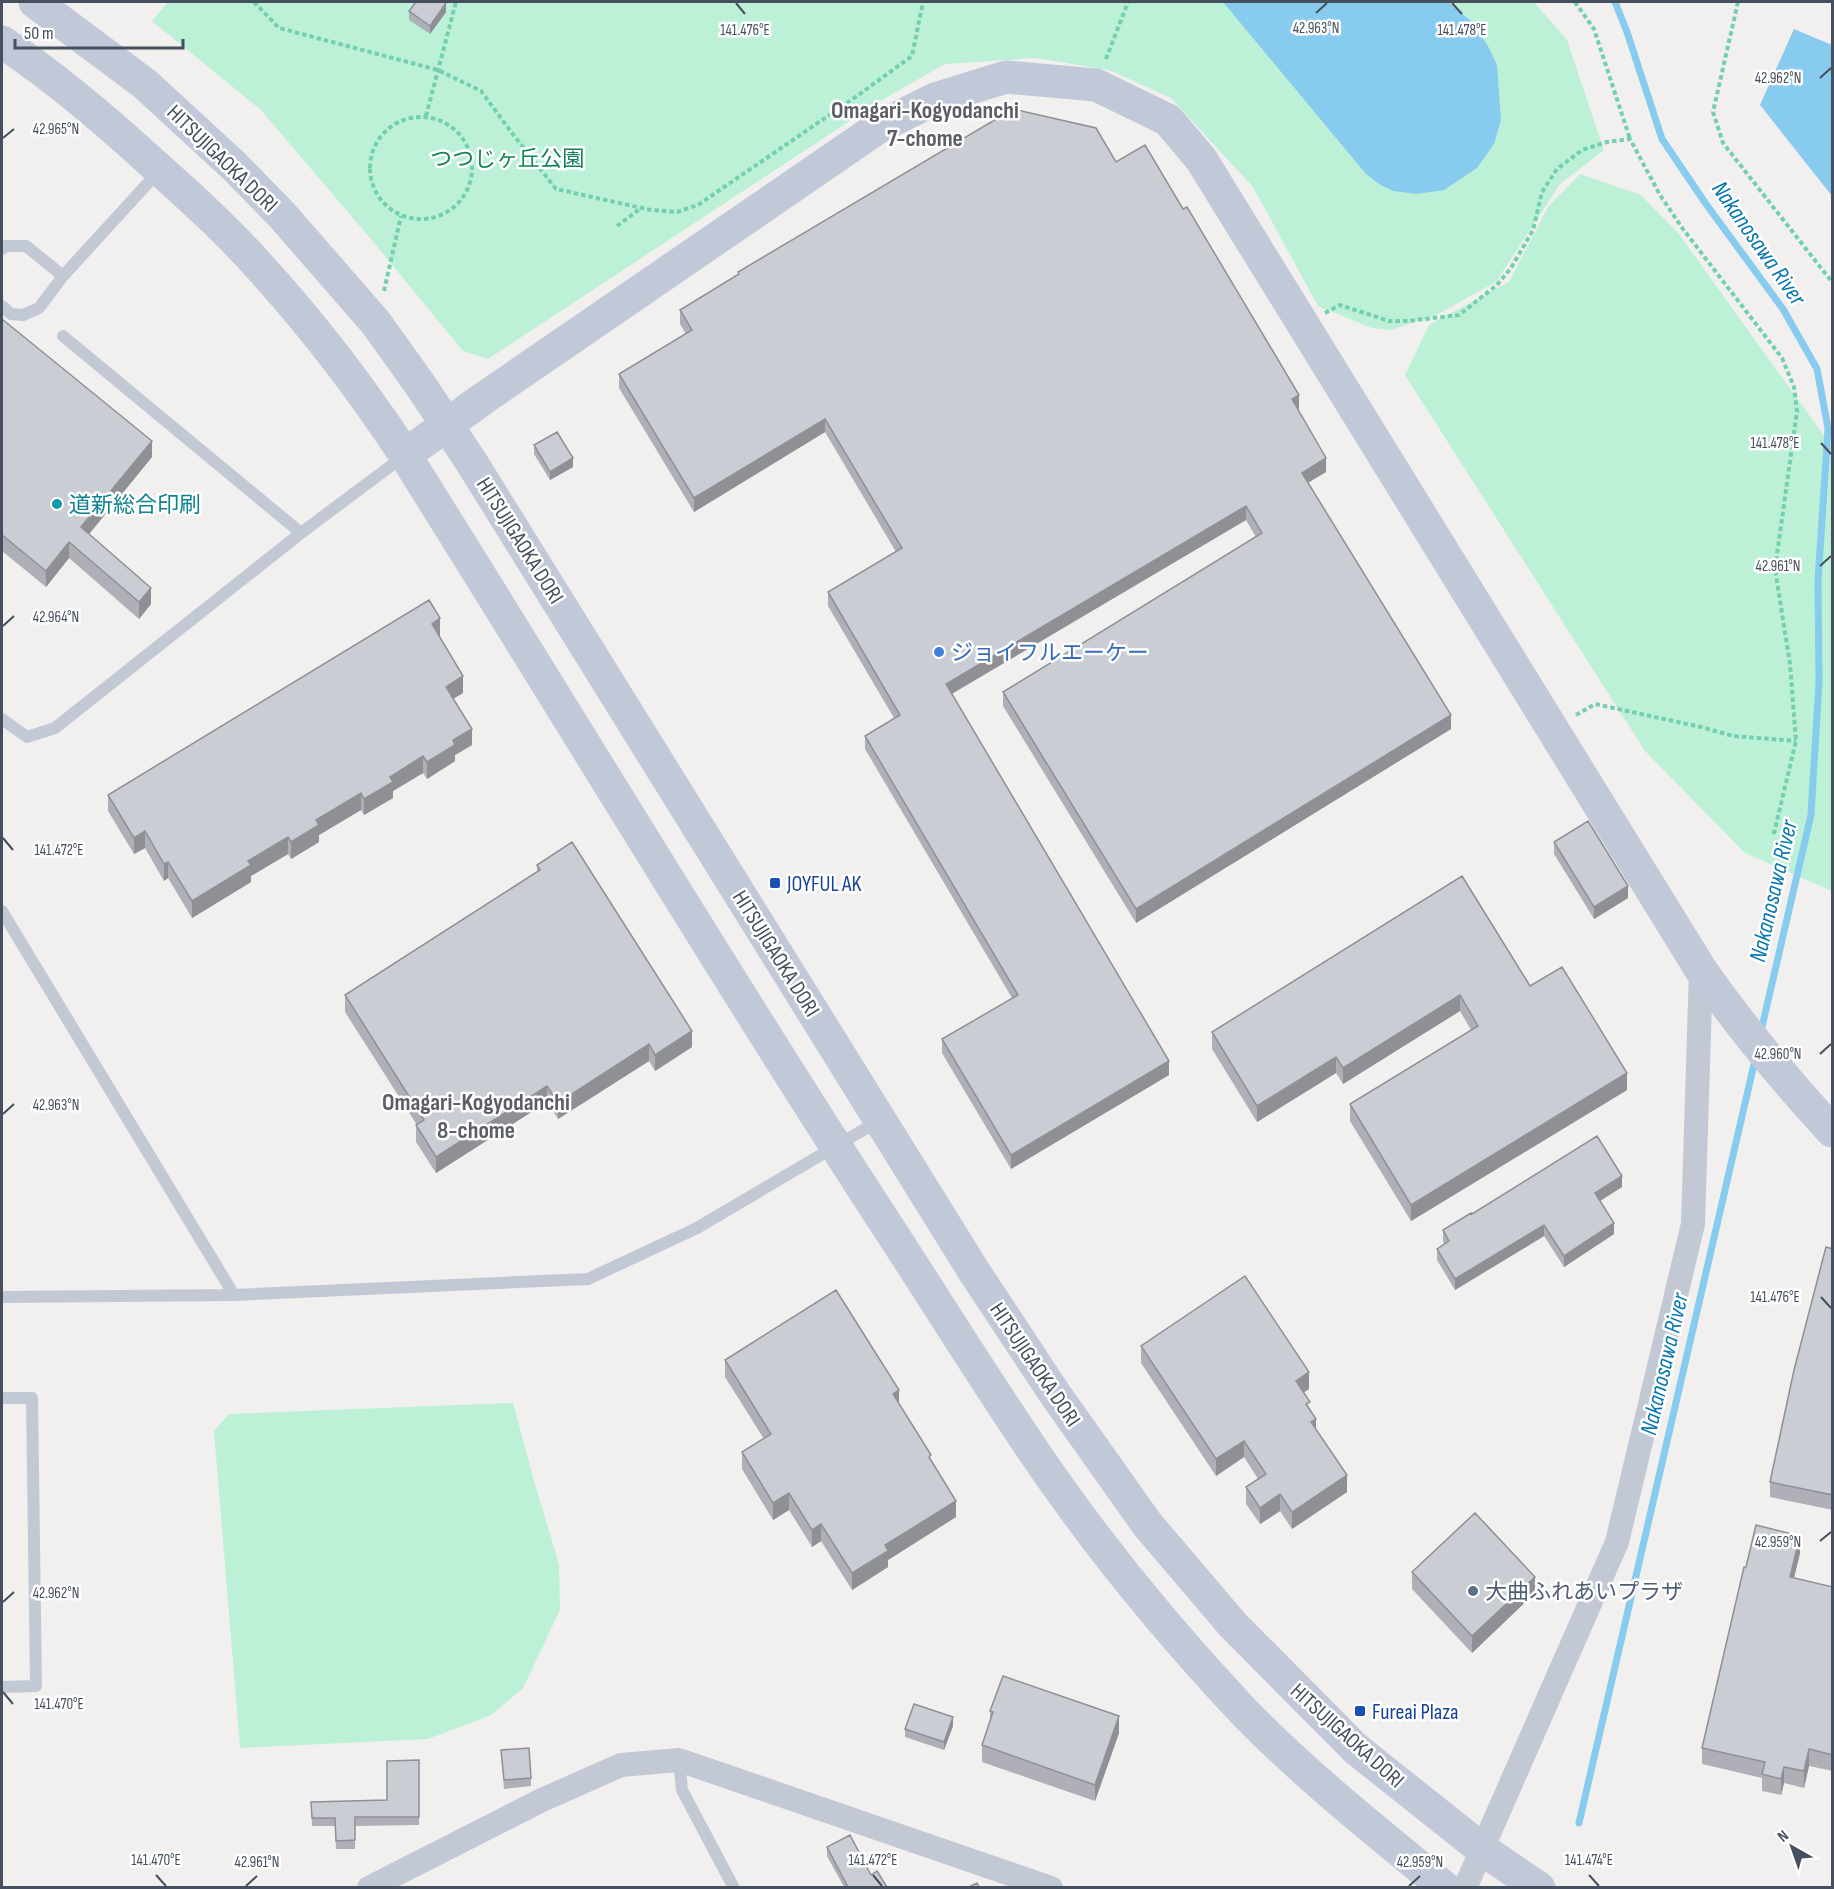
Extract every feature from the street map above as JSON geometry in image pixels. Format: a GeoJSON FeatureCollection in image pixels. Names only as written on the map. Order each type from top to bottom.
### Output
{"type":"FeatureCollection","features":[{"type":"Feature","properties":{"kind":"main road","name":"HITSUJIGAOKA DORI"},"geometry":{"type":"LineString","coordinates":[[34,2],[144,84],[233,165],[282,215],[376,323],[447,424],[975,1273],[1024,1348],[1147,1524],[1233,1625],[1356,1749],[1483,1850],[1539,1887]]}},
{"type":"Feature","properties":{"kind":"main road"},"geometry":{"type":"LineString","coordinates":[[2,42],[34,63],[97,113],[160,170],[258,264],[327,346],[405,455],[835,1146],[1032,1449],[1156,1612],[1245,1713],[1331,1794],[1445,1887]]}},
{"type":"Feature","properties":{"kind":"main road"},"geometry":{"type":"LineString","coordinates":[[405,455],[879,127],[935,99],[1006,77],[1096,86],[1168,120],[1201,159],[1701,970],[1733,1016],[1793,1089],[1833,1131]]}},
{"type":"Feature","properties":{"kind":"street"},"geometry":{"type":"LineString","coordinates":[[1465,1887],[1617,1542],[1693,1224],[1701,970]]}},
{"type":"Feature","properties":{"kind":"street"},"geometry":{"type":"LineString","coordinates":[[369,1887],[542,1800],[621,1765],[679,1760],[1051,1887]]}},
{"type":"Feature","properties":{"kind":"lane"},"geometry":{"type":"LineString","coordinates":[[2,306],[11,314],[23,315],[39,308],[63,276],[160,170]]}},
{"type":"Feature","properties":{"kind":"lane"},"geometry":{"type":"LineString","coordinates":[[2,249],[6,246],[26,246],[63,276]]}},
{"type":"Feature","properties":{"kind":"lane"},"geometry":{"type":"LineString","coordinates":[[63,336],[301,533]]}},
{"type":"Feature","properties":{"kind":"lane"},"geometry":{"type":"LineString","coordinates":[[2,719],[27,737],[55,728],[301,533],[405,455]]}},
{"type":"Feature","properties":{"kind":"lane"},"geometry":{"type":"LineString","coordinates":[[2,911],[234,1295]]}},
{"type":"Feature","properties":{"kind":"lane"},"geometry":{"type":"LineString","coordinates":[[2,1297],[234,1295],[588,1279],[697,1228],[880,1120]]}},
{"type":"Feature","properties":{"kind":"lane"},"geometry":{"type":"LineString","coordinates":[[2,1398],[32,1398],[36,1686],[2,1687]]}},
{"type":"Feature","properties":{"kind":"lane"},"geometry":{"type":"LineString","coordinates":[[679,1760],[682,1790],[734,1887]]}},
{"type":"Feature","properties":{"kind":"path"},"geometry":{"type":"LineString","coordinates":[[254,2],[279,28],[438,70],[481,91],[556,189],[641,208],[677,212],[698,205],[912,56],[923,2]]}},
{"type":"Feature","properties":{"kind":"path"},"geometry":{"type":"LineString","coordinates":[[426,117],[456,2]]}},
{"type":"Feature","properties":{"kind":"path"},"geometry":{"type":"LineString","coordinates":[[1096,86],[1128,2]]}},
{"type":"Feature","properties":{"kind":"path"},"geometry":{"type":"LineString","coordinates":[[1575,2],[1594,29],[1630,139],[1660,195],[1683,229],[1782,358],[1794,387],[1797,411],[1775,569],[1790,664],[1796,741],[1773,837]]}},
{"type":"Feature","properties":{"kind":"path"},"geometry":{"type":"LineString","coordinates":[[1738,2],[1713,112],[1723,143],[1833,282]]}},
{"type":"Feature","properties":{"kind":"path"},"geometry":{"type":"LineString","coordinates":[[410,117],[426,117],[443,121],[457,131],[468,146],[472,163],[471,180],[464,196],[452,209],[436,218],[418,220],[401,216],[387,208],[373,188],[369,164],[373,148],[381,134],[394,124],[410,117]]}},
{"type":"Feature","properties":{"kind":"path"},"geometry":{"type":"LineString","coordinates":[[1303,324],[1340,305],[1389,321],[1459,315],[1497,285],[1511,268],[1533,230],[1542,192],[1557,169],[1582,150],[1607,142],[1630,139]]}},
{"type":"Feature","properties":{"kind":"path"},"geometry":{"type":"LineString","coordinates":[[617,226],[641,208]]}},
{"type":"Feature","properties":{"kind":"path"},"geometry":{"type":"LineString","coordinates":[[376,323],[401,216]]}},
{"type":"Feature","properties":{"kind":"path"},"geometry":{"type":"LineString","coordinates":[[1552,729],[1595,704],[1733,736],[1796,741]]}},
{"type":"Feature","properties":{"kind":"green space","name":"つつじヶ丘公園"},"geometry":{"type":"Polygon","coordinates":[[[168,2],[1534,2],[1567,40],[1604,150],[1560,184],[1496,282],[1436,315],[1391,330],[1372,328],[1318,306],[1253,187],[1171,98],[1109,70],[1036,58],[945,64],[880,101],[488,359],[463,351],[261,110],[152,21],[168,2]]]}},
{"type":"Feature","properties":{"kind":"green space"},"geometry":{"type":"Polygon","coordinates":[[[1580,174],[1641,195],[1679,234],[1832,447],[1832,891],[1745,853],[1645,751],[1405,375],[1429,325],[1509,282],[1548,207],[1580,174]]]}},
{"type":"Feature","properties":{"kind":"green space"},"geometry":{"type":"Polygon","coordinates":[[[513,1403],[559,1564],[560,1610],[523,1688],[491,1715],[428,1739],[240,1748],[214,1431],[229,1414],[513,1403]]]}},
{"type":"Feature","properties":{"kind":"water"},"geometry":{"type":"Polygon","coordinates":[[[1223,2],[1448,2],[1471,21],[1488,46],[1497,65],[1501,120],[1494,144],[1477,168],[1444,190],[1417,194],[1393,191],[1379,184],[1366,174],[1223,2]]]}},
{"type":"Feature","properties":{"kind":"water"},"geometry":{"type":"Polygon","coordinates":[[[1794,29],[1832,45],[1832,196],[1760,105],[1794,29]]]}},
{"type":"Feature","properties":{"kind":"building"},"geometry":{"type":"Polygon","coordinates":[[[416,2],[446,3],[430,26],[409,11],[416,2]]]}},
{"type":"Feature","properties":{"kind":"building","name":"ジョイフルエーケー"},"geometry":{"type":"Polygon","coordinates":[[[1013,109],[1096,128],[1116,162],[1145,145],[1183,209],[1187,207],[1299,395],[1292,399],[1326,458],[1302,473],[1451,715],[1136,909],[1003,692],[1262,533],[1246,506],[946,684],[1169,1061],[1011,1155],[942,1039],[1018,995],[865,736],[900,715],[828,592],[902,548],[825,419],[694,498],[619,374],[692,330],[680,310],[739,274],[738,272],[1013,109]]]}},
{"type":"Feature","properties":{"kind":"building","name":"道新総合印刷"},"geometry":{"type":"Polygon","coordinates":[[[2,319],[152,441],[81,527],[151,588],[139,602],[69,542],[46,571],[2,535],[2,319]]]}},
{"type":"Feature","properties":{"kind":"building"},"geometry":{"type":"Polygon","coordinates":[[[557,432],[573,458],[550,472],[534,445],[557,432]]]}},
{"type":"Feature","properties":{"kind":"building"},"geometry":{"type":"Polygon","coordinates":[[[429,600],[440,618],[432,624],[463,676],[446,687],[472,729],[453,740],[455,745],[427,762],[423,756],[390,777],[393,782],[364,799],[361,793],[316,820],[319,825],[291,842],[288,837],[248,861],[251,865],[192,901],[168,862],[164,864],[145,831],[134,838],[108,795],[429,600]]]}},
{"type":"Feature","properties":{"kind":"building"},"geometry":{"type":"Polygon","coordinates":[[[1588,821],[1628,886],[1594,907],[1554,842],[1588,821]]]}},
{"type":"Feature","properties":{"kind":"building"},"geometry":{"type":"Polygon","coordinates":[[[572,842],[692,1031],[655,1055],[649,1044],[558,1103],[547,1086],[436,1157],[416,1125],[424,1120],[345,995],[540,870],[537,865],[572,842]]]}},
{"type":"Feature","properties":{"kind":"building"},"geometry":{"type":"Polygon","coordinates":[[[1462,876],[1530,986],[1562,967],[1627,1073],[1411,1205],[1350,1104],[1478,1026],[1460,995],[1343,1068],[1336,1057],[1257,1106],[1212,1032],[1462,876]]]}},
{"type":"Feature","properties":{"kind":"building"},"geometry":{"type":"Polygon","coordinates":[[[1597,1136],[1622,1176],[1595,1193],[1614,1223],[1564,1256],[1544,1225],[1455,1279],[1437,1249],[1449,1241],[1443,1230],[1597,1136]]]}},
{"type":"Feature","properties":{"kind":"building"},"geometry":{"type":"Polygon","coordinates":[[[1826,1247],[1833,1249],[1833,1495],[1770,1482],[1794,1370],[1826,1247]]]}},
{"type":"Feature","properties":{"kind":"building"},"geometry":{"type":"Polygon","coordinates":[[[1245,1276],[1309,1372],[1296,1381],[1310,1402],[1306,1404],[1316,1419],[1311,1422],[1347,1475],[1292,1512],[1280,1494],[1260,1508],[1246,1487],[1266,1474],[1244,1441],[1216,1459],[1141,1346],[1245,1276]]]}},
{"type":"Feature","properties":{"kind":"building"},"geometry":{"type":"Polygon","coordinates":[[[836,1290],[899,1390],[893,1394],[956,1501],[885,1545],[888,1551],[852,1573],[821,1524],[812,1530],[789,1493],[773,1503],[742,1452],[771,1434],[725,1360],[836,1290]]]}},
{"type":"Feature","properties":{"kind":"building","name":"大曲ふれあいプラザ"},"geometry":{"type":"Polygon","coordinates":[[[1475,1513],[1535,1577],[1472,1636],[1412,1572],[1475,1513]]]}},
{"type":"Feature","properties":{"kind":"building"},"geometry":{"type":"Polygon","coordinates":[[[1756,1525],[1800,1536],[1790,1577],[1833,1587],[1833,1755],[1809,1749],[1804,1771],[1784,1767],[1781,1779],[1762,1774],[1765,1762],[1702,1748],[1756,1525]]]}},
{"type":"Feature","properties":{"kind":"building"},"geometry":{"type":"Polygon","coordinates":[[[1003,1676],[1119,1716],[1095,1785],[982,1745],[993,1712],[990,1711],[1003,1676]]]}},
{"type":"Feature","properties":{"kind":"building"},"geometry":{"type":"Polygon","coordinates":[[[914,1704],[953,1717],[944,1742],[905,1729],[914,1704]]]}},
{"type":"Feature","properties":{"kind":"building"},"geometry":{"type":"Polygon","coordinates":[[[529,1748],[531,1778],[504,1780],[501,1750],[529,1748]]]}},
{"type":"Feature","properties":{"kind":"building"},"geometry":{"type":"Polygon","coordinates":[[[419,1760],[419,1817],[355,1817],[355,1840],[336,1841],[335,1818],[312,1818],[311,1802],[387,1800],[387,1761],[419,1760]]]}},
{"type":"Feature","properties":{"kind":"building"},"geometry":{"type":"Polygon","coordinates":[[[850,1835],[871,1875],[877,1871],[887,1887],[848,1887],[827,1847],[850,1835]]]}},
{"type":"Feature","properties":{"kind":"waterway","name":"Nakanosawa River"},"geometry":{"type":"LineString","coordinates":[[1615,2],[1662,139],[1706,204],[1783,309],[1817,369],[1828,428],[1818,581],[1819,682],[1811,815],[1761,1031]]}},
{"type":"Feature","properties":{"kind":"waterway","name":"Nakanosawa River"},"geometry":{"type":"LineString","coordinates":[[1579,1823],[1755,1060]]}},
{"type":"Feature","properties":{"kind":"place","name":"道新総合印刷"},"geometry":{"type":"Point","coordinates":[57,504]}},
{"type":"Feature","properties":{"kind":"place","name":"ジョイフルエーケー"},"geometry":{"type":"Point","coordinates":[939,652]}},
{"type":"Feature","properties":{"kind":"place","name":"JOYFUL AK"},"geometry":{"type":"Point","coordinates":[775,883]}},
{"type":"Feature","properties":{"kind":"place","name":"大曲ふれあいプラザ"},"geometry":{"type":"Point","coordinates":[1473,1591]}},
{"type":"Feature","properties":{"kind":"place","name":"Fureai Plaza"},"geometry":{"type":"Point","coordinates":[1360,1711]}},
{"type":"Feature","properties":{"kind":"district","name":"Omagari-Kogyodanchi 7-chome"},"geometry":{"type":"Point","coordinates":[925,124]}},
{"type":"Feature","properties":{"kind":"district","name":"Omagari-Kogyodanchi 8-chome"},"geometry":{"type":"Point","coordinates":[476,1116]}}]}
